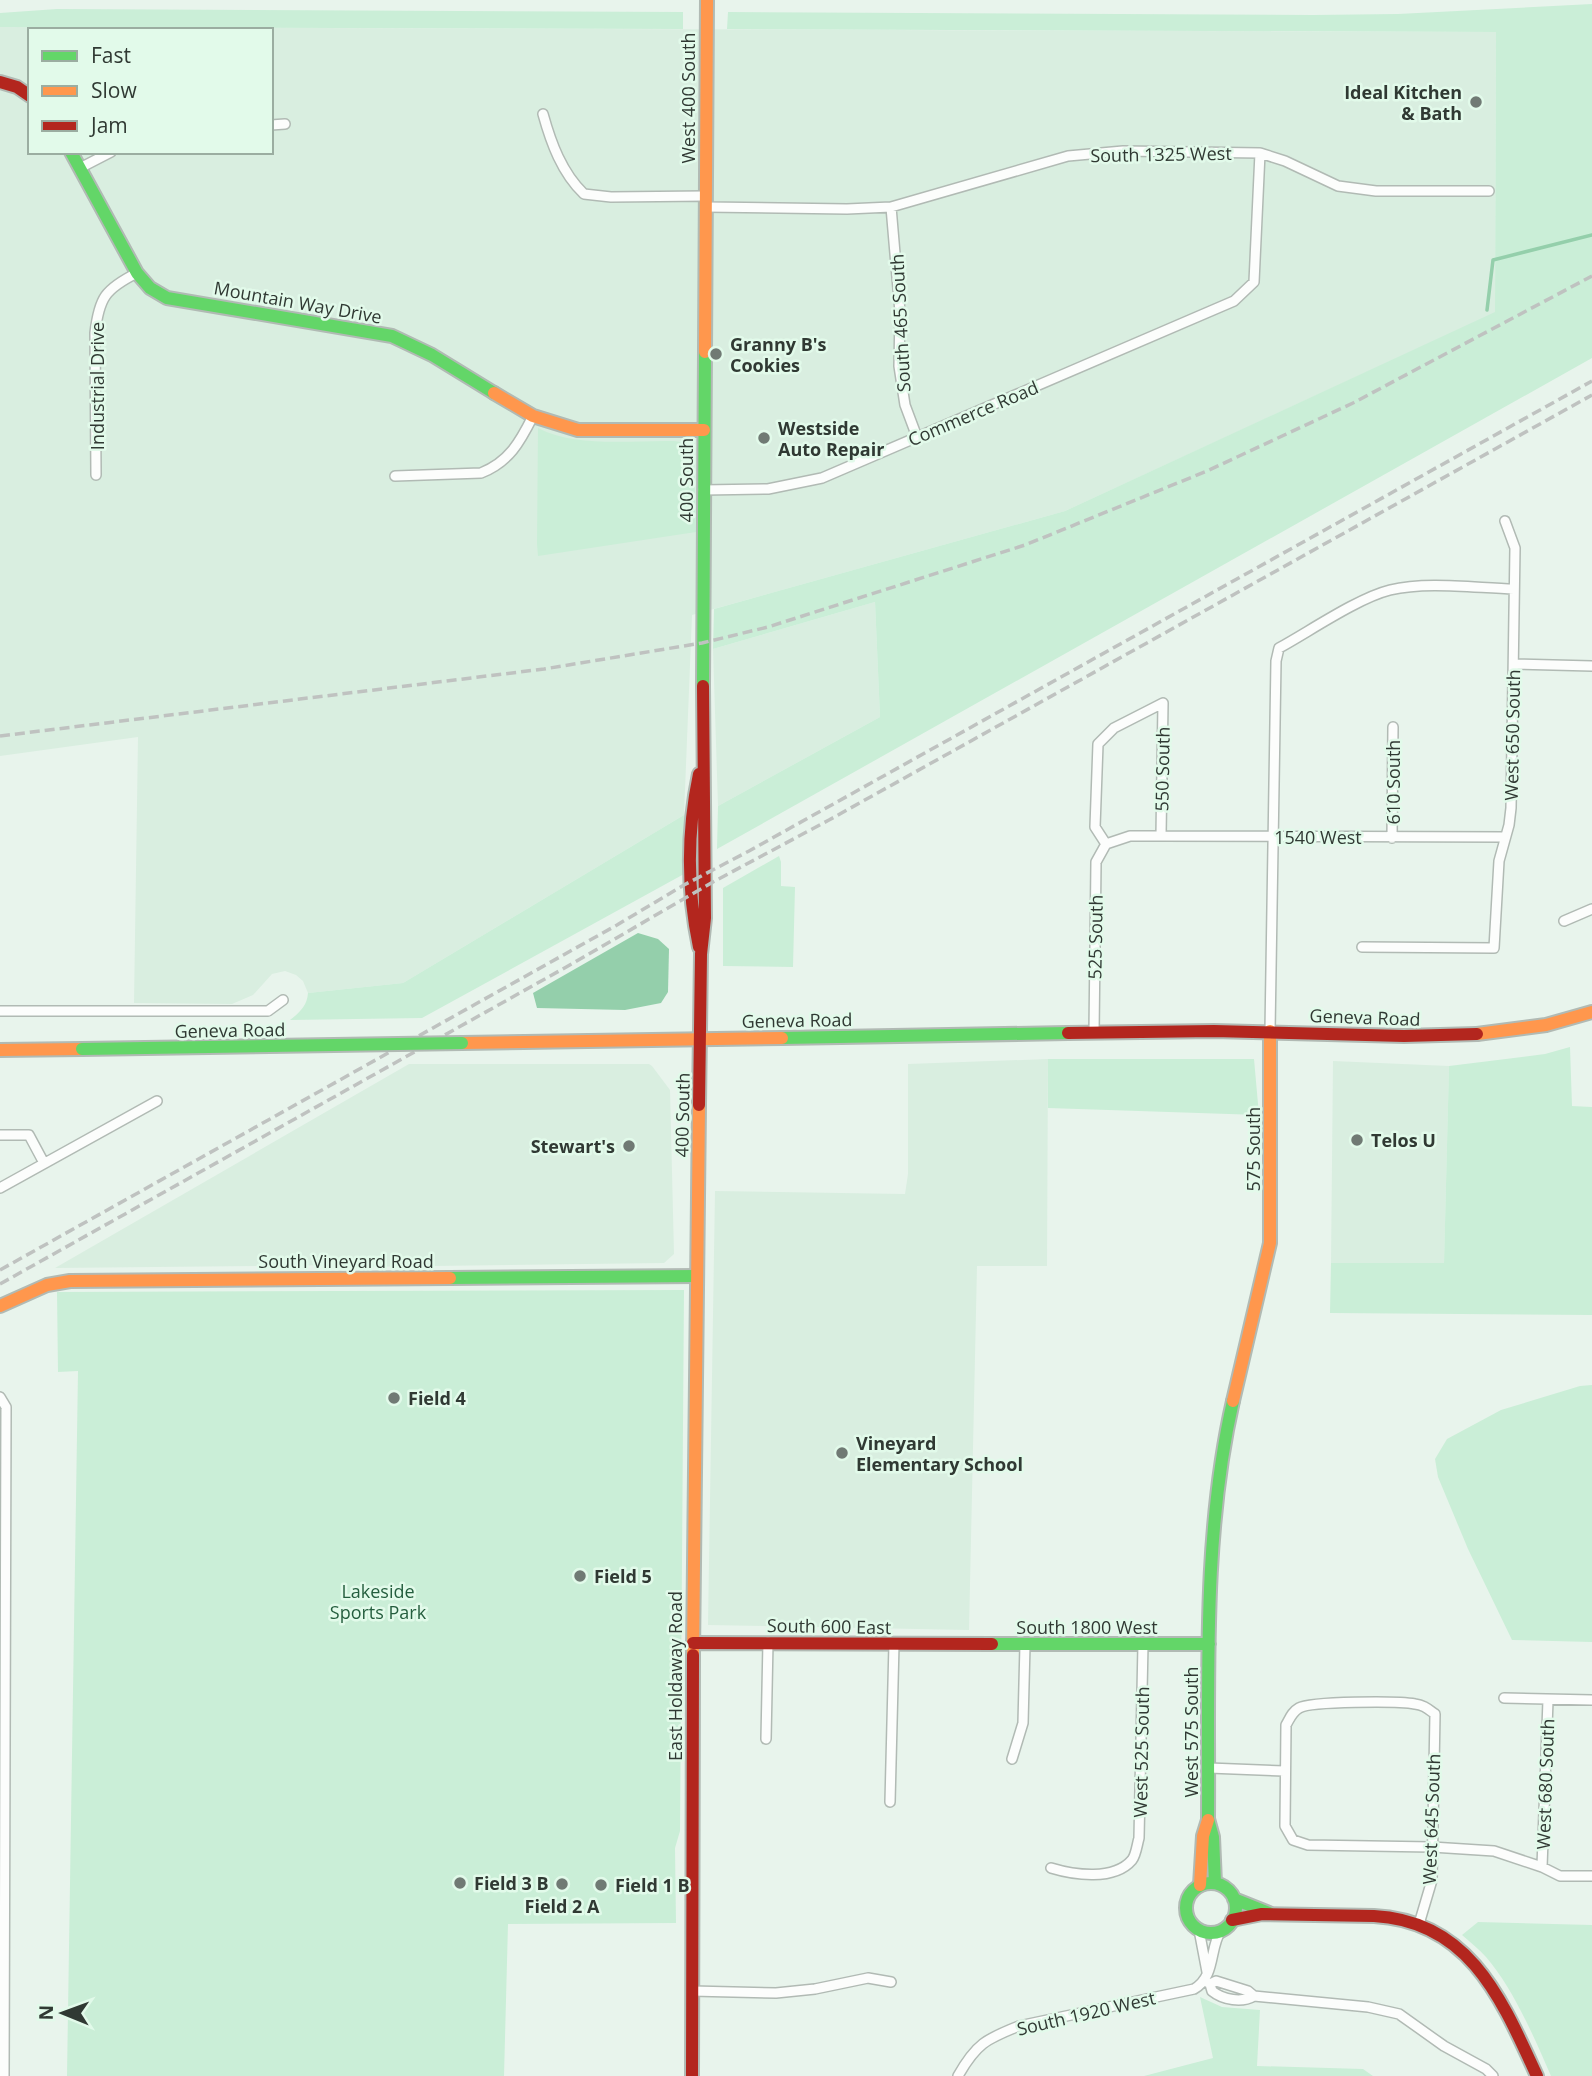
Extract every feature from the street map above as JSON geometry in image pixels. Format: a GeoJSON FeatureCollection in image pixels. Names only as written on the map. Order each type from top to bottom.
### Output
{"type":"FeatureCollection","features":[{"type":"Feature","properties":{"kind":"street","name":"West 400 South"},"geometry":{"type":"LineString","coordinates":[[706,201],[707,0]]}},
{"type":"Feature","properties":{"kind":"street"},"geometry":{"type":"LineString","coordinates":[[0,82],[28,95]]}},
{"type":"Feature","properties":{"kind":"street","name":"South 1325 West"},"geometry":{"type":"LineString","coordinates":[[543,114],[550,139],[565,171],[584,194],[611,197],[847,209],[891,207],[1068,156],[1123,150],[1260,153],[1285,161],[1338,186],[1376,191],[1489,191]]}},
{"type":"Feature","properties":{"kind":"street"},"geometry":{"type":"LineString","coordinates":[[273,125],[285,124]]}},
{"type":"Feature","properties":{"kind":"street","name":"Commerce Road"},"geometry":{"type":"LineString","coordinates":[[703,490],[768,489],[822,478],[1234,301],[1254,282],[1260,153]]}},
{"type":"Feature","properties":{"kind":"street","name":"Mountain Way Drive"},"geometry":{"type":"LineString","coordinates":[[72,154],[137,273],[147,287],[167,298],[391,336],[432,355],[533,416],[578,430],[704,429]]}},
{"type":"Feature","properties":{"kind":"street"},"geometry":{"type":"LineString","coordinates":[[80,168],[107,154]]}},
{"type":"Feature","properties":{"kind":"street","name":"400 South"},"geometry":{"type":"LineString","coordinates":[[698,1276],[701,954],[705,918],[705,794],[702,764],[706,201]]}},
{"type":"Feature","properties":{"kind":"street","name":"South 465 South"},"geometry":{"type":"LineString","coordinates":[[891,207],[899,301],[900,366],[905,405],[917,436]]}},
{"type":"Feature","properties":{"kind":"street","name":"Industrial Drive"},"geometry":{"type":"LineString","coordinates":[[96,475],[97,313],[106,293],[137,273]]}},
{"type":"Feature","properties":{"kind":"street"},"geometry":{"type":"LineString","coordinates":[[395,476],[481,473],[494,468],[506,460],[533,416]]}},
{"type":"Feature","properties":{"kind":"street","name":"West 650 South"},"geometry":{"type":"LineString","coordinates":[[1362,947],[1494,948],[1499,861],[1511,807],[1515,548],[1505,522]]}},
{"type":"Feature","properties":{"kind":"street","name":"575 South"},"geometry":{"type":"LineString","coordinates":[[1209,1644],[1215,1515],[1229,1420],[1270,1243],[1270,1031],[1276,660],[1279,648],[1366,599],[1387,591],[1409,586],[1514,589]]}},
{"type":"Feature","properties":{"kind":"street"},"geometry":{"type":"LineString","coordinates":[[1514,664],[1592,666]]}},
{"type":"Feature","properties":{"kind":"street","name":"550 South"},"geometry":{"type":"LineString","coordinates":[[1106,844],[1095,827],[1098,744],[1114,728],[1163,703],[1161,836]]}},
{"type":"Feature","properties":{"kind":"street","name":"610 South"},"geometry":{"type":"LineString","coordinates":[[1392,838],[1393,727]]}},
{"type":"Feature","properties":{"kind":"street","name":"1540 West"},"geometry":{"type":"LineString","coordinates":[[1106,844],[1130,836],[1505,837]]}},
{"type":"Feature","properties":{"kind":"street","name":"525 South"},"geometry":{"type":"LineString","coordinates":[[1094,1033],[1096,862],[1106,844]]}},
{"type":"Feature","properties":{"kind":"street"},"geometry":{"type":"LineString","coordinates":[[1564,921],[1592,909]]}},
{"type":"Feature","properties":{"kind":"street"},"geometry":{"type":"LineString","coordinates":[[0,1011],[268,1011],[283,1000]]}},
{"type":"Feature","properties":{"kind":"street","name":"Geneva Road"},"geometry":{"type":"LineString","coordinates":[[0,1050],[1270,1031],[1436,1037],[1512,1032],[1592,1012]]}},
{"type":"Feature","properties":{"kind":"street"},"geometry":{"type":"LineString","coordinates":[[0,1188],[158,1101]]}},
{"type":"Feature","properties":{"kind":"street"},"geometry":{"type":"LineString","coordinates":[[0,1135],[29,1135],[44,1163]]}},
{"type":"Feature","properties":{"kind":"street","name":"South Vineyard Road"},"geometry":{"type":"LineString","coordinates":[[0,1306],[47,1285],[70,1280],[698,1276]]}},
{"type":"Feature","properties":{"kind":"street","name":"East Holdaway Road"},"geometry":{"type":"LineString","coordinates":[[692,2076],[693,1643],[698,1276]]}},
{"type":"Feature","properties":{"kind":"street"},"geometry":{"type":"LineString","coordinates":[[0,1396],[6,1407],[4,2076]]}},
{"type":"Feature","properties":{"kind":"street"},"geometry":{"type":"LineString","coordinates":[[766,1739],[768,1642]]}},
{"type":"Feature","properties":{"kind":"street","name":"South 600 East"},"geometry":{"type":"LineString","coordinates":[[693,1643],[964,1645]]}},
{"type":"Feature","properties":{"kind":"street"},"geometry":{"type":"LineString","coordinates":[[890,1802],[894,1644]]}},
{"type":"Feature","properties":{"kind":"street","name":"West 525 South"},"geometry":{"type":"LineString","coordinates":[[1051,1868],[1069,1873],[1099,1873],[1117,1870],[1133,1858],[1139,1838],[1143,1644]]}},
{"type":"Feature","properties":{"kind":"street","name":"South 1800 West"},"geometry":{"type":"LineString","coordinates":[[964,1645],[1209,1644]]}},
{"type":"Feature","properties":{"kind":"street","name":"West 575 South"},"geometry":{"type":"LineString","coordinates":[[1200,1885],[1203,1836],[1208,1819],[1209,1644]]}},
{"type":"Feature","properties":{"kind":"street"},"geometry":{"type":"LineString","coordinates":[[1012,1759],[1023,1723],[1025,1645]]}},
{"type":"Feature","properties":{"kind":"street"},"geometry":{"type":"LineString","coordinates":[[1504,1698],[1592,1700]]}},
{"type":"Feature","properties":{"kind":"street","name":"West 680 South"},"geometry":{"type":"LineString","coordinates":[[1542,1867],[1548,1700]]}},
{"type":"Feature","properties":{"kind":"street","name":"West 645 South"},"geometry":{"type":"LineString","coordinates":[[1284,1771],[1286,1725],[1292,1714],[1302,1706],[1412,1703],[1425,1706],[1435,1714],[1432,1880],[1419,1924]]}},
{"type":"Feature","properties":{"kind":"street"},"geometry":{"type":"LineString","coordinates":[[1209,1768],[1284,1771],[1285,1826],[1293,1840],[1308,1845],[1494,1851],[1560,1876],[1592,1876]]}},
{"type":"Feature","properties":{"kind":"street","name":"West 575 South"},"geometry":{"type":"LineString","coordinates":[[1208,1819],[1213,1837],[1215,1883]]}},
{"type":"Feature","properties":{"kind":"street"},"geometry":{"type":"LineString","coordinates":[[1270,1913],[1261,1908],[1243,1905],[1223,1886],[1215,1883],[1200,1885],[1190,1894],[1186,1911],[1193,1925],[1199,1930],[1213,1933],[1240,1916],[1270,1913],[1392,1917],[1419,1924],[1446,1937],[1472,1959],[1499,1995],[1537,2076]]}},
{"type":"Feature","properties":{"kind":"street"},"geometry":{"type":"LineString","coordinates":[[1232,1920],[1235,1912],[1234,1899]]}},
{"type":"Feature","properties":{"kind":"street"},"geometry":{"type":"LineString","coordinates":[[1199,1930],[1207,1979],[1212,1991],[1223,1997],[1247,2000],[1254,1996],[1368,2007],[1399,2014],[1493,2076]]}},
{"type":"Feature","properties":{"kind":"street"},"geometry":{"type":"LineString","coordinates":[[1207,1979],[1213,1964],[1213,1947],[1221,1930]]}},
{"type":"Feature","properties":{"kind":"street"},"geometry":{"type":"LineString","coordinates":[[692,1992],[776,1993],[815,1989],[867,1978],[891,1982]]}},
{"type":"Feature","properties":{"kind":"street","name":"South 1920 West"},"geometry":{"type":"LineString","coordinates":[[958,2076],[971,2052],[993,2037],[1019,2026],[1138,1999],[1185,1992],[1207,1979]]}},
{"type":"Feature","properties":{"kind":"shaded area"},"geometry":{"type":"Polygon","coordinates":[[[0,27],[1496,32],[1495,313],[1065,511],[692,615],[684,815],[403,983],[308,993],[303,981],[285,971],[272,974],[253,995],[232,1004],[134,1003],[138,737],[0,756],[0,27]]]}},
{"type":"Feature","properties":{"kind":"shaded area"},"geometry":{"type":"Polygon","coordinates":[[[875,602],[880,717],[718,806],[713,649],[875,602]]]}},
{"type":"Feature","properties":{"kind":"shaded area"},"geometry":{"type":"Polygon","coordinates":[[[638,933],[658,939],[669,949],[668,992],[661,1003],[625,1010],[537,1008],[533,993],[638,933]]]}},
{"type":"Feature","properties":{"kind":"shaded area","name":"Vineyard Elementary School"},"geometry":{"type":"Polygon","coordinates":[[[1048,1059],[1047,1266],[977,1266],[969,1630],[708,1625],[715,1191],[905,1194],[908,1174],[908,1064],[1048,1059]]]}},
{"type":"Feature","properties":{"kind":"shaded area"},"geometry":{"type":"Polygon","coordinates":[[[1333,1061],[1449,1066],[1444,1264],[1331,1263],[1333,1061]]]}},
{"type":"Feature","properties":{"kind":"shaded area"},"geometry":{"type":"Polygon","coordinates":[[[409,1064],[652,1066],[670,1090],[674,1254],[664,1263],[55,1268],[409,1064]]]}},
{"type":"Feature","properties":{"kind":"green space"},"geometry":{"type":"Polygon","coordinates":[[[1592,4],[1592,358],[717,849],[718,806],[880,717],[875,602],[713,649],[714,609],[1065,511],[1495,312],[1496,32],[727,29],[728,12],[1313,15],[1398,14],[1592,4]]]}},
{"type":"Feature","properties":{"kind":"green space"},"geometry":{"type":"Polygon","coordinates":[[[57,9],[683,12],[683,29],[0,27],[0,13],[57,9]]]}},
{"type":"Feature","properties":{"kind":"green space"},"geometry":{"type":"Polygon","coordinates":[[[538,428],[587,441],[687,443],[694,451],[696,532],[538,556],[538,428]]]}},
{"type":"Feature","properties":{"kind":"green space"},"geometry":{"type":"Polygon","coordinates":[[[684,815],[684,874],[422,1018],[290,1020],[306,1002],[308,993],[403,983],[684,815]]]}},
{"type":"Feature","properties":{"kind":"green space"},"geometry":{"type":"Polygon","coordinates":[[[779,856],[781,886],[795,887],[793,967],[723,966],[723,888],[779,856]]]}},
{"type":"Feature","properties":{"kind":"green space"},"geometry":{"type":"Polygon","coordinates":[[[1570,1047],[1572,1106],[1592,1107],[1592,1315],[1330,1313],[1331,1263],[1444,1263],[1449,1066],[1545,1054],[1570,1047]]]}},
{"type":"Feature","properties":{"kind":"green space"},"geometry":{"type":"Polygon","coordinates":[[[1048,1059],[1254,1059],[1259,1115],[1048,1108],[1048,1059]]]}},
{"type":"Feature","properties":{"kind":"green space","name":"Lakeside Sports Park"},"geometry":{"type":"Polygon","coordinates":[[[684,1290],[680,1831],[675,1848],[676,1923],[508,1924],[504,2076],[67,2076],[78,1371],[58,1372],[57,1292],[684,1290]]]}},
{"type":"Feature","properties":{"kind":"green space"},"geometry":{"type":"Polygon","coordinates":[[[1592,1385],[1592,1642],[1512,1640],[1468,1549],[1438,1477],[1435,1459],[1447,1439],[1501,1410],[1580,1386],[1592,1385]]]}},
{"type":"Feature","properties":{"kind":"green space"},"geometry":{"type":"Polygon","coordinates":[[[1478,1922],[1592,1925],[1592,2076],[1551,2076],[1523,2014],[1505,1983],[1486,1957],[1462,1935],[1478,1922]]]}},
{"type":"Feature","properties":{"kind":"green space"},"geometry":{"type":"Polygon","coordinates":[[[1200,1997],[1222,2007],[1260,2010],[1257,2066],[1363,2069],[1373,2076],[1144,2076],[1213,2058],[1200,1997]]]}},
{"type":"Feature","properties":{"kind":"waterway"},"geometry":{"type":"LineString","coordinates":[[1487,310],[1493,260],[1592,235]]}},
{"type":"Feature","properties":{"kind":"railway"},"geometry":{"type":"LineString","coordinates":[[0,736],[544,669],[702,643],[768,627],[1025,545],[1207,471],[1353,403],[1592,276]]}},
{"type":"Feature","properties":{"kind":"railway"},"geometry":{"type":"LineString","coordinates":[[0,1270],[684,885],[1592,381]]}},
{"type":"Feature","properties":{"kind":"railway"},"geometry":{"type":"LineString","coordinates":[[0,1284],[713,882],[1592,395]]}},
{"type":"Feature","properties":{"kind":"traffic: fast"},"geometry":{"type":"LineString","coordinates":[[72,154],[137,273],[150,288],[167,298],[392,336],[432,355],[494,393]]}},
{"type":"Feature","properties":{"kind":"traffic: fast"},"geometry":{"type":"LineString","coordinates":[[703,686],[705,352]]}},
{"type":"Feature","properties":{"kind":"traffic: fast"},"geometry":{"type":"LineString","coordinates":[[782,1038],[1068,1033]]}},
{"type":"Feature","properties":{"kind":"traffic: fast"},"geometry":{"type":"LineString","coordinates":[[82,1049],[462,1043]]}},
{"type":"Feature","properties":{"kind":"traffic: fast"},"geometry":{"type":"LineString","coordinates":[[450,1278],[697,1276]]}},
{"type":"Feature","properties":{"kind":"traffic: fast"},"geometry":{"type":"LineString","coordinates":[[1215,1883],[1213,1837],[1208,1819],[1209,1609],[1216,1504],[1233,1401]]}},
{"type":"Feature","properties":{"kind":"traffic: fast"},"geometry":{"type":"LineString","coordinates":[[992,1644],[1209,1644]]}},
{"type":"Feature","properties":{"kind":"traffic: fast"},"geometry":{"type":"LineString","coordinates":[[1211,1883],[1228,1891],[1236,1908],[1228,1925],[1211,1933],[1194,1925],[1186,1908],[1194,1891],[1211,1883]]}},
{"type":"Feature","properties":{"kind":"traffic: fast"},"geometry":{"type":"LineString","coordinates":[[1234,1899],[1269,1913]]}},
{"type":"Feature","properties":{"kind":"traffic: slow"},"geometry":{"type":"LineString","coordinates":[[705,352],[707,0]]}},
{"type":"Feature","properties":{"kind":"traffic: slow"},"geometry":{"type":"LineString","coordinates":[[494,393],[533,416],[578,430],[704,430]]}},
{"type":"Feature","properties":{"kind":"traffic: slow"},"geometry":{"type":"LineString","coordinates":[[1477,1034],[1546,1025],[1592,1012]]}},
{"type":"Feature","properties":{"kind":"traffic: slow"},"geometry":{"type":"LineString","coordinates":[[1233,1401],[1270,1243],[1270,1031]]}},
{"type":"Feature","properties":{"kind":"traffic: slow"},"geometry":{"type":"LineString","coordinates":[[462,1043],[782,1038]]}},
{"type":"Feature","properties":{"kind":"traffic: slow"},"geometry":{"type":"LineString","coordinates":[[0,1050],[82,1049]]}},
{"type":"Feature","properties":{"kind":"traffic: slow"},"geometry":{"type":"LineString","coordinates":[[693,1655],[699,1105]]}},
{"type":"Feature","properties":{"kind":"traffic: slow"},"geometry":{"type":"LineString","coordinates":[[0,1306],[47,1285],[70,1281],[450,1278]]}},
{"type":"Feature","properties":{"kind":"traffic: slow"},"geometry":{"type":"LineString","coordinates":[[1200,1885],[1203,1836],[1208,1820]]}},
{"type":"Feature","properties":{"kind":"traffic: jam"},"geometry":{"type":"LineString","coordinates":[[0,82],[17,87],[28,95]]}},
{"type":"Feature","properties":{"kind":"traffic: jam"},"geometry":{"type":"LineString","coordinates":[[699,1105],[701,954],[705,918],[703,686]]}},
{"type":"Feature","properties":{"kind":"traffic: jam"},"geometry":{"type":"LineString","coordinates":[[699,774],[692,817],[690,860],[692,904],[699,947]]}},
{"type":"Feature","properties":{"kind":"traffic: jam"},"geometry":{"type":"LineString","coordinates":[[1068,1033],[1214,1031],[1404,1036],[1477,1034]]}},
{"type":"Feature","properties":{"kind":"traffic: jam"},"geometry":{"type":"LineString","coordinates":[[693,1643],[992,1644]]}},
{"type":"Feature","properties":{"kind":"traffic: jam"},"geometry":{"type":"LineString","coordinates":[[692,2076],[693,1655]]}},
{"type":"Feature","properties":{"kind":"traffic: jam"},"geometry":{"type":"LineString","coordinates":[[1232,1920],[1262,1914],[1374,1916],[1407,1921],[1435,1932],[1459,1949],[1478,1969],[1510,2020],[1537,2076]]}},
{"type":"Feature","properties":{"kind":"place","name":"Ideal Kitchen & Bath"},"geometry":{"type":"Point","coordinates":[1476,102]}},
{"type":"Feature","properties":{"kind":"place","name":"Granny B's Cookies"},"geometry":{"type":"Point","coordinates":[716,354]}},
{"type":"Feature","properties":{"kind":"place","name":"Westside Auto Repair"},"geometry":{"type":"Point","coordinates":[764,438]}},
{"type":"Feature","properties":{"kind":"place","name":"Telos U"},"geometry":{"type":"Point","coordinates":[1357,1140]}},
{"type":"Feature","properties":{"kind":"place","name":"Stewart's"},"geometry":{"type":"Point","coordinates":[629,1146]}},
{"type":"Feature","properties":{"kind":"place","name":"Field 4"},"geometry":{"type":"Point","coordinates":[394,1398]}},
{"type":"Feature","properties":{"kind":"place","name":"Vineyard Elementary School"},"geometry":{"type":"Point","coordinates":[842,1453]}},
{"type":"Feature","properties":{"kind":"place","name":"Field 5"},"geometry":{"type":"Point","coordinates":[580,1576]}},
{"type":"Feature","properties":{"kind":"place","name":"Field 3 B"},"geometry":{"type":"Point","coordinates":[460,1883]}},
{"type":"Feature","properties":{"kind":"place","name":"Field 2 A"},"geometry":{"type":"Point","coordinates":[562,1884]}},
{"type":"Feature","properties":{"kind":"place","name":"Field 1 B"},"geometry":{"type":"Point","coordinates":[601,1885]}}]}
